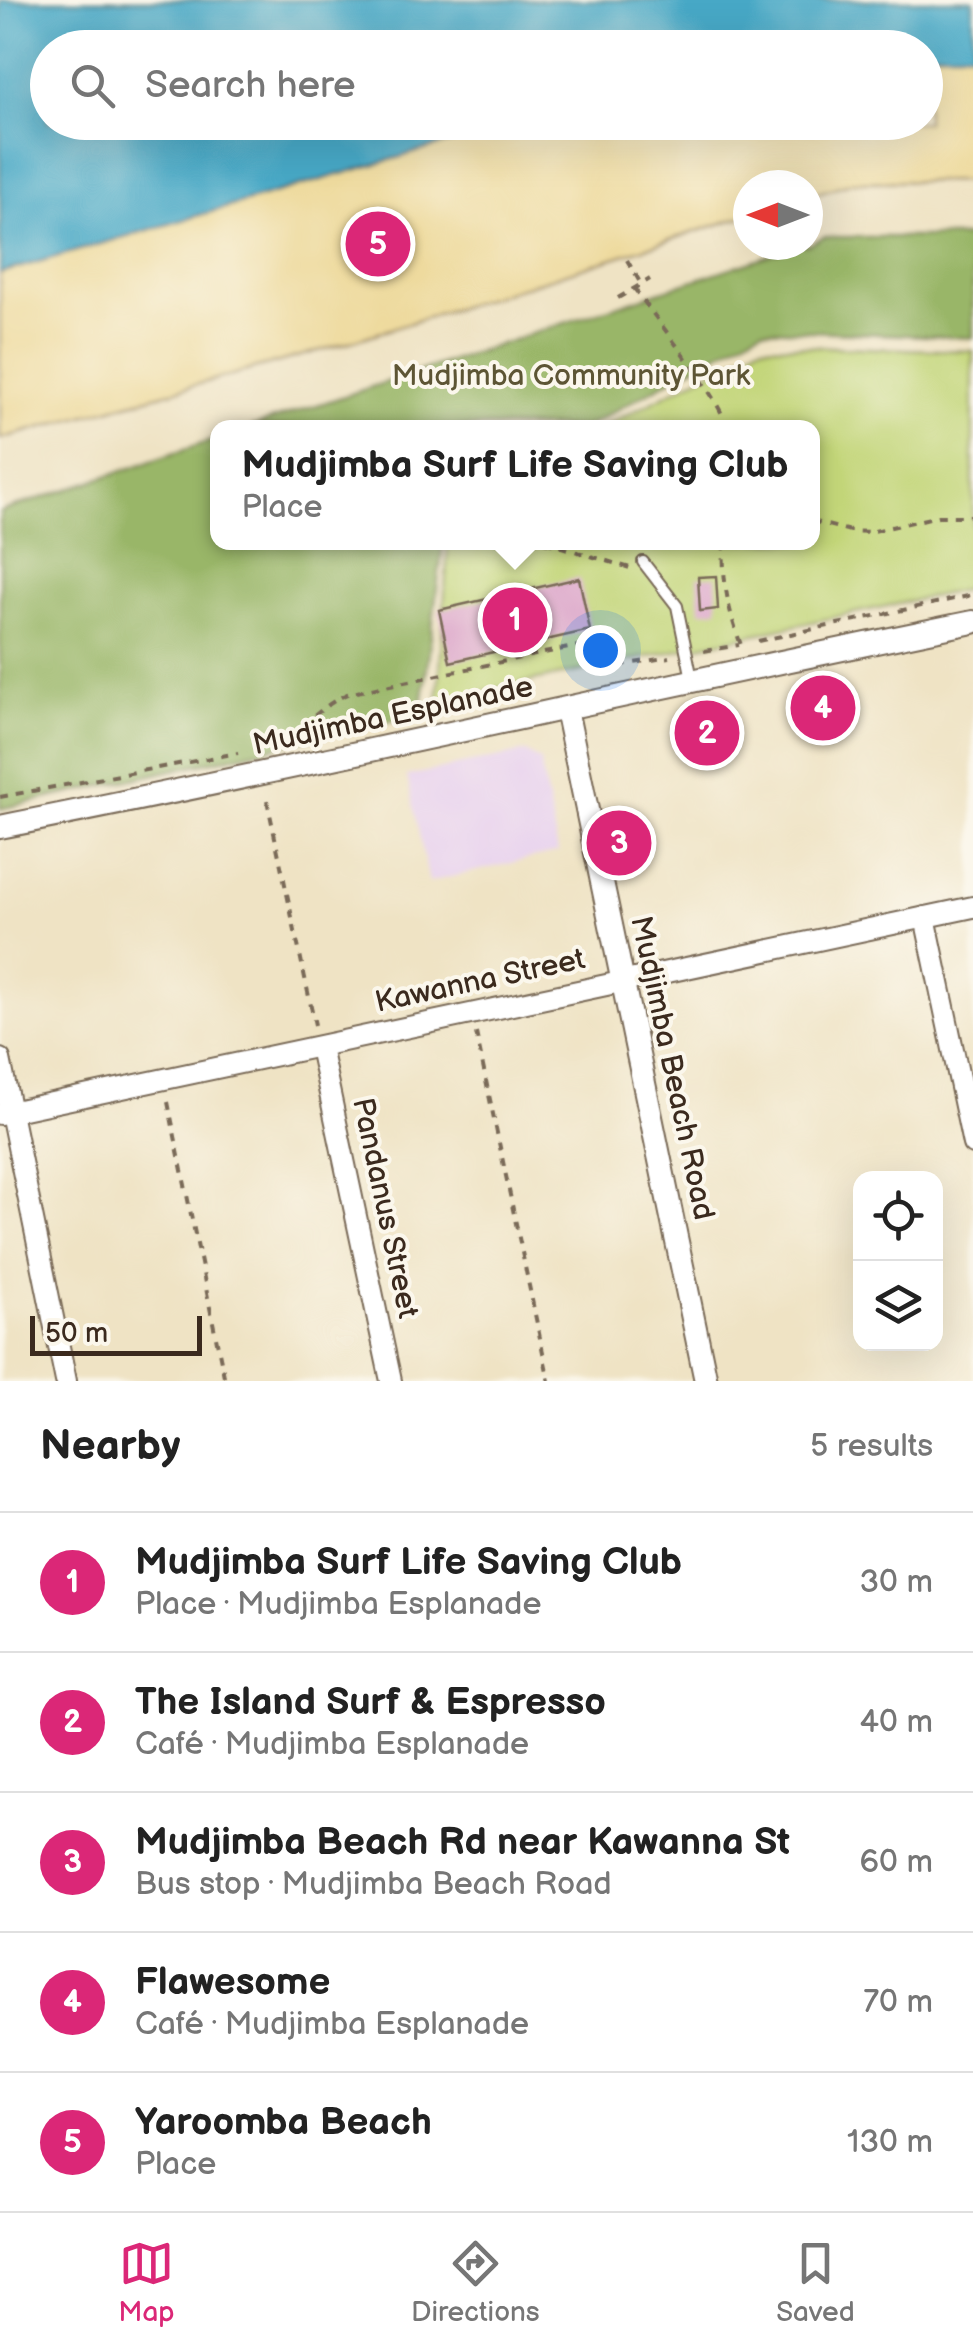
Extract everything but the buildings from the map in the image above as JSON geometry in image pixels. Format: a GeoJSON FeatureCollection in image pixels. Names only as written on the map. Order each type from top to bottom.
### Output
{"type":"FeatureCollection","features":[{"type":"Feature","properties":{"kind":"street","name":"Mudjimba Esplanade"},"geometry":{"type":"LineString","coordinates":[[0,826],[260,776],[692,679],[973,622]]}},
{"type":"Feature","properties":{"kind":"street","name":"Mudjimba Beach Road"},"geometry":{"type":"LineString","coordinates":[[566,709],[706,1381]]}},
{"type":"Feature","properties":{"kind":"street","name":"Kawanna Street"},"geometry":{"type":"LineString","coordinates":[[5,1112],[973,907]]}},
{"type":"Feature","properties":{"kind":"street"},"geometry":{"type":"LineString","coordinates":[[924,917],[973,1144]]}},
{"type":"Feature","properties":{"kind":"street","name":"Pandanus Street"},"geometry":{"type":"LineString","coordinates":[[320,1047],[390,1381]]}},
{"type":"Feature","properties":{"kind":"street"},"geometry":{"type":"LineString","coordinates":[[0,1059],[5,1112],[66,1381]]}},
{"type":"Feature","properties":{"kind":"lane"},"geometry":{"type":"LineString","coordinates":[[643,562],[677,606],[692,679]]}},
{"type":"Feature","properties":{"kind":"path"},"geometry":{"type":"LineString","coordinates":[[627,260],[642,284]]}},
{"type":"Feature","properties":{"kind":"path"},"geometry":{"type":"LineString","coordinates":[[618,298],[650,279]]}},
{"type":"Feature","properties":{"kind":"path"},"geometry":{"type":"LineString","coordinates":[[634,288],[726,420]]}},
{"type":"Feature","properties":{"kind":"path"},"geometry":{"type":"LineString","coordinates":[[820,523],[870,532],[938,516],[973,516]]}},
{"type":"Feature","properties":{"kind":"path"},"geometry":{"type":"LineString","coordinates":[[572,550],[629,568],[643,562]]}},
{"type":"Feature","properties":{"kind":"path"},"geometry":{"type":"LineString","coordinates":[[276,746],[293,736],[322,706],[347,694],[578,646],[622,665],[741,645],[728,610],[722,573],[723,550]]}},
{"type":"Feature","properties":{"kind":"path"},"geometry":{"type":"LineString","coordinates":[[758,641],[973,595]]}},
{"type":"Feature","properties":{"kind":"path"},"geometry":{"type":"LineString","coordinates":[[0,798],[240,752]]}},
{"type":"Feature","properties":{"kind":"path"},"geometry":{"type":"LineString","coordinates":[[267,800],[320,1047]]}},
{"type":"Feature","properties":{"kind":"path"},"geometry":{"type":"LineString","coordinates":[[472,1014],[549,1381]]}},
{"type":"Feature","properties":{"kind":"path"},"geometry":{"type":"LineString","coordinates":[[163,1080],[225,1381]]}},
{"type":"Feature","properties":{"kind":"shaded area"},"geometry":{"type":"Polygon","coordinates":[[[526,752],[540,761],[558,852],[429,882],[407,776],[526,752]]]}},
{"type":"Feature","properties":{"kind":"green space","name":"Mudjimba Community Park"},"geometry":{"type":"Polygon","coordinates":[[[824,237],[973,237],[973,338],[762,329],[599,420],[272,420],[755,260],[823,260],[824,237]]]}},
{"type":"Feature","properties":{"kind":"green space"},"geometry":{"type":"Polygon","coordinates":[[[761,345],[973,351],[973,588],[438,701],[448,550],[820,550],[820,420],[617,420],[761,345]]]}},
{"type":"Feature","properties":{"kind":"green space"},"geometry":{"type":"Polygon","coordinates":[[[210,441],[210,550],[442,550],[421,714],[0,809],[0,512],[210,441]]]}},
{"type":"Feature","properties":{"kind":"sand"},"geometry":{"type":"Polygon","coordinates":[[[943,52],[973,52],[973,181],[853,182],[823,191],[823,170],[733,170],[733,220],[347,343],[0,439],[0,273],[458,140],[943,140],[943,52]]]}},
{"type":"Feature","properties":{"kind":"water"},"geometry":{"type":"Polygon","coordinates":[[[0,0],[973,0],[973,52],[943,52],[943,30],[30,30],[30,140],[458,140],[0,273],[0,0]]]}},
{"type":"Feature","properties":{"kind":"place","name":"Yaroomba Beach"},"geometry":{"type":"Point","coordinates":[378,244]}},
{"type":"Feature","properties":{"kind":"place","name":"Mudjimba Surf Life Saving Club"},"geometry":{"type":"Point","coordinates":[515,620]}},
{"type":"Feature","properties":{"kind":"place","name":"Flawesome"},"geometry":{"type":"Point","coordinates":[823,708]}},
{"type":"Feature","properties":{"kind":"place","name":"The Island Surf & Espresso"},"geometry":{"type":"Point","coordinates":[707,733]}},
{"type":"Feature","properties":{"kind":"place","name":"Mudjimba Beach Rd near Kawanna St"},"geometry":{"type":"Point","coordinates":[619,843]}}]}
